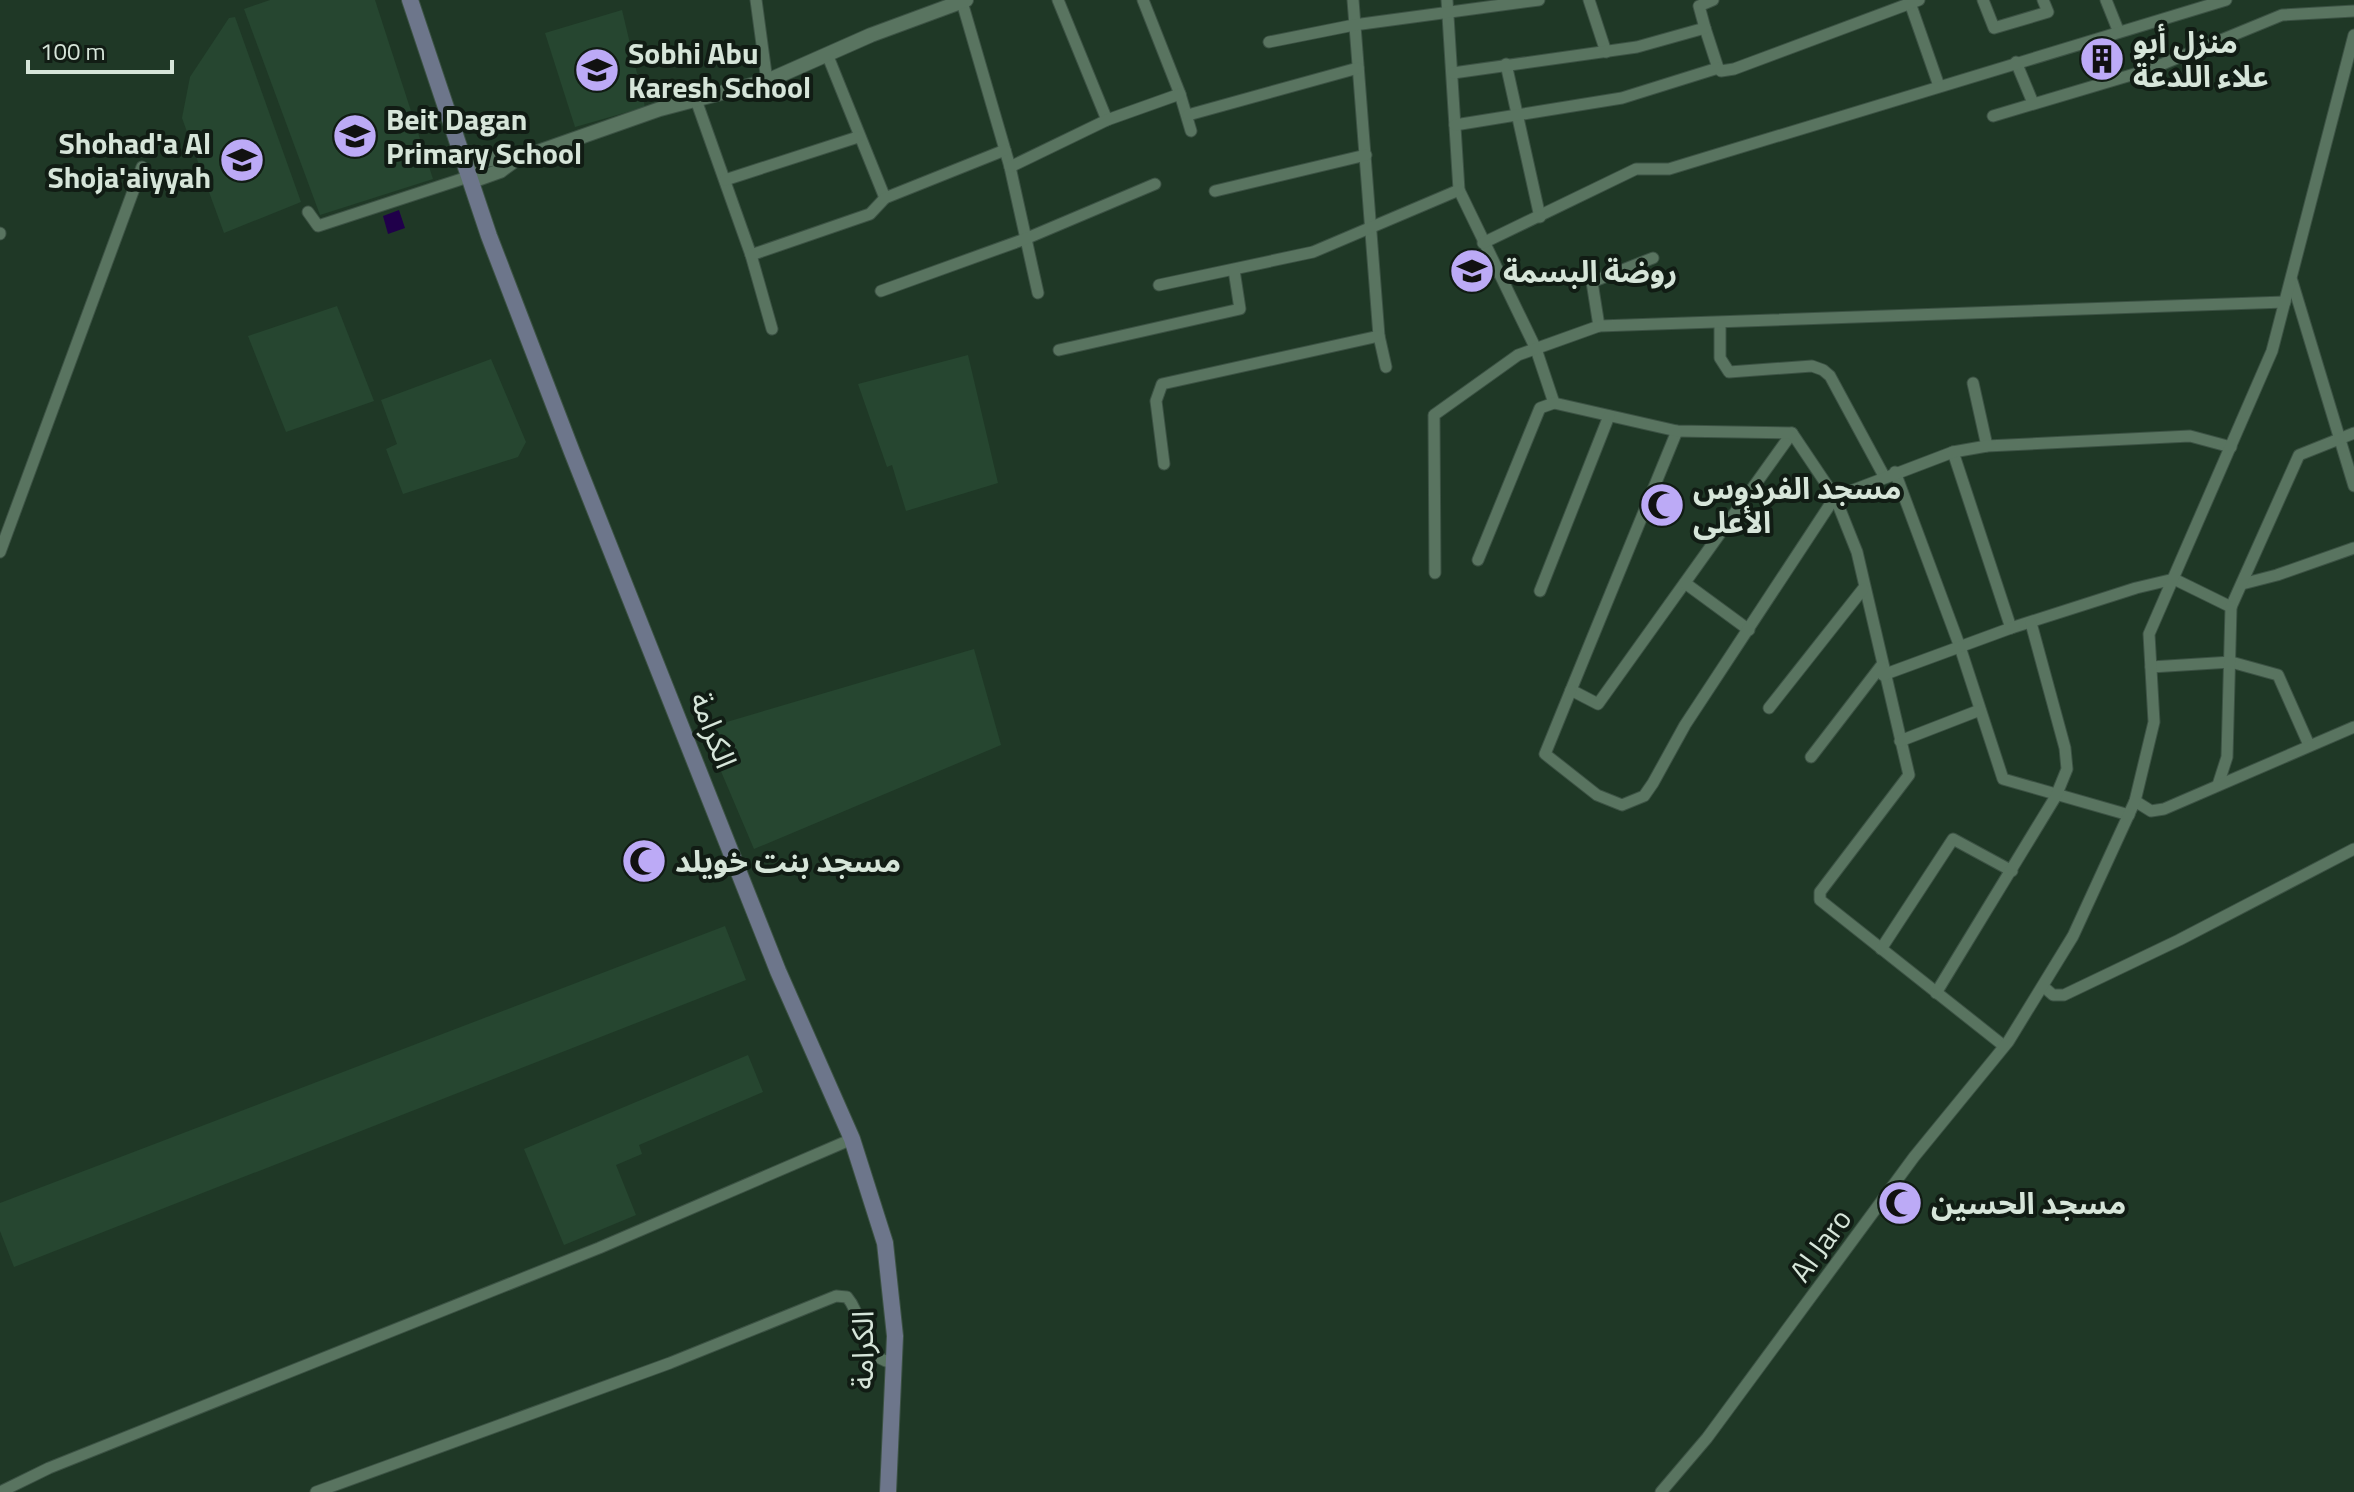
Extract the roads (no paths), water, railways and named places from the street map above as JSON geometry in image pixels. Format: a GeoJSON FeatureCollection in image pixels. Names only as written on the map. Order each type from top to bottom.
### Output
{"type":"FeatureCollection","features":[{"type":"Feature","properties":{"kind":"main road","name":"الكرامة"},"geometry":{"type":"LineString","coordinates":[[410,0],[489,236],[778,971],[852,1139],[885,1243],[895,1336],[888,1492]]}},
{"type":"Feature","properties":{"kind":"street"},"geometry":{"type":"LineString","coordinates":[[756,0],[767,81]]}},
{"type":"Feature","properties":{"kind":"street"},"geometry":{"type":"LineString","coordinates":[[1058,0],[1107,120]]}},
{"type":"Feature","properties":{"kind":"street"},"geometry":{"type":"LineString","coordinates":[[1143,0],[1188,115],[1191,131]]}},
{"type":"Feature","properties":{"kind":"street"},"geometry":{"type":"LineString","coordinates":[[1353,0],[1379,336],[1386,367]]}},
{"type":"Feature","properties":{"kind":"street"},"geometry":{"type":"LineString","coordinates":[[1447,0],[1459,190],[1536,349],[1554,403]]}},
{"type":"Feature","properties":{"kind":"street"},"geometry":{"type":"LineString","coordinates":[[1269,42],[1354,25],[1539,0]]}},
{"type":"Feature","properties":{"kind":"street"},"geometry":{"type":"LineString","coordinates":[[1606,0],[1590,2],[1606,52]]}},
{"type":"Feature","properties":{"kind":"street"},"geometry":{"type":"LineString","coordinates":[[1713,0],[1698,3],[1721,71],[1734,69],[1913,1],[1939,86]]}},
{"type":"Feature","properties":{"kind":"street"},"geometry":{"type":"LineString","coordinates":[[1983,0],[1994,28],[2048,12],[2043,0]]}},
{"type":"Feature","properties":{"kind":"street"},"geometry":{"type":"LineString","coordinates":[[2106,0],[2118,30]]}},
{"type":"Feature","properties":{"kind":"street"},"geometry":{"type":"LineString","coordinates":[[1483,243],[1636,169],[1669,169],[2118,30],[2226,0]]}},
{"type":"Feature","properties":{"kind":"street"},"geometry":{"type":"LineString","coordinates":[[308,212],[318,226],[470,173],[497,158],[515,160],[696,100],[767,81],[827,54],[964,1],[1010,167],[1038,293]]}},
{"type":"Feature","properties":{"kind":"street"},"geometry":{"type":"LineString","coordinates":[[1993,116],[2148,70],[2282,15],[2354,11]]}},
{"type":"Feature","properties":{"kind":"street"},"geometry":{"type":"LineString","coordinates":[[1453,73],[1606,52],[1705,28]]}},
{"type":"Feature","properties":{"kind":"street","name":"Al Jaro"},"geometry":{"type":"LineString","coordinates":[[1661,1492],[1707,1438],[1914,1157],[2004,1046],[2044,987],[2073,936],[2135,801],[2154,722],[2149,634],[2272,351],[2338,87],[2354,35]]}},
{"type":"Feature","properties":{"kind":"street"},"geometry":{"type":"LineString","coordinates":[[827,54],[885,198]]}},
{"type":"Feature","properties":{"kind":"street"},"geometry":{"type":"LineString","coordinates":[[2016,62],[2033,103]]}},
{"type":"Feature","properties":{"kind":"street"},"geometry":{"type":"LineString","coordinates":[[1506,64],[1540,217]]}},
{"type":"Feature","properties":{"kind":"street"},"geometry":{"type":"LineString","coordinates":[[1188,115],[1358,68]]}},
{"type":"Feature","properties":{"kind":"street"},"geometry":{"type":"LineString","coordinates":[[1455,125],[1622,98],[1718,68]]}},
{"type":"Feature","properties":{"kind":"street"},"geometry":{"type":"LineString","coordinates":[[1010,167],[1107,120],[1180,94]]}},
{"type":"Feature","properties":{"kind":"street"},"geometry":{"type":"LineString","coordinates":[[696,100],[751,255],[772,329]]}},
{"type":"Feature","properties":{"kind":"street"},"geometry":{"type":"LineString","coordinates":[[725,180],[858,137]]}},
{"type":"Feature","properties":{"kind":"street"},"geometry":{"type":"LineString","coordinates":[[751,255],[870,214],[885,198],[1005,150]]}},
{"type":"Feature","properties":{"kind":"street"},"geometry":{"type":"LineString","coordinates":[[1215,191],[1366,155]]}},
{"type":"Feature","properties":{"kind":"street"},"geometry":{"type":"LineString","coordinates":[[0,552],[142,167]]}},
{"type":"Feature","properties":{"kind":"street"},"geometry":{"type":"LineString","coordinates":[[881,291],[1025,239],[1155,184]]}},
{"type":"Feature","properties":{"kind":"street"},"geometry":{"type":"LineString","coordinates":[[1159,285],[1313,252],[1459,190]]}},
{"type":"Feature","properties":{"kind":"street"},"geometry":{"type":"LineString","coordinates":[[1599,326],[1592,282],[1653,258]]}},
{"type":"Feature","properties":{"kind":"street"},"geometry":{"type":"LineString","coordinates":[[1059,350],[1240,309],[1234,270]]}},
{"type":"Feature","properties":{"kind":"street"},"geometry":{"type":"LineString","coordinates":[[2292,280],[2354,486]]}},
{"type":"Feature","properties":{"kind":"street"},"geometry":{"type":"LineString","coordinates":[[1435,573],[1434,415],[1518,355],[1599,326],[1720,325],[2285,302]]}},
{"type":"Feature","properties":{"kind":"street"},"geometry":{"type":"LineString","coordinates":[[1720,325],[1720,358],[1729,372],[1812,366],[1830,376],[1890,474],[1960,647],[2003,779],[2129,815]]}},
{"type":"Feature","properties":{"kind":"street"},"geometry":{"type":"LineString","coordinates":[[1164,464],[1156,401],[1162,384],[1379,336]]}},
{"type":"Feature","properties":{"kind":"street"},"geometry":{"type":"LineString","coordinates":[[1973,383],[1987,446]]}},
{"type":"Feature","properties":{"kind":"street"},"geometry":{"type":"LineString","coordinates":[[1478,560],[1540,408],[1554,403],[1677,431],[1792,433]]}},
{"type":"Feature","properties":{"kind":"street"},"geometry":{"type":"LineString","coordinates":[[1540,591],[1609,416]]}},
{"type":"Feature","properties":{"kind":"street"},"geometry":{"type":"LineString","coordinates":[[1677,431],[1545,754],[1597,795],[1622,805],[1644,796],[1685,725],[1835,497],[1953,452],[1987,446],[2190,436],[2231,447]]}},
{"type":"Feature","properties":{"kind":"street"},"geometry":{"type":"LineString","coordinates":[[1792,433],[1835,497],[1857,552],[1863,589],[1909,775],[1820,892],[1820,900],[2004,1046]]}},
{"type":"Feature","properties":{"kind":"street"},"geometry":{"type":"LineString","coordinates":[[1571,690],[1598,704],[1792,433]]}},
{"type":"Feature","properties":{"kind":"street"},"geometry":{"type":"LineString","coordinates":[[2218,785],[2227,757],[2231,607],[2299,455],[2354,433]]}},
{"type":"Feature","properties":{"kind":"street"},"geometry":{"type":"LineString","coordinates":[[1953,452],[2011,628]]}},
{"type":"Feature","properties":{"kind":"street"},"geometry":{"type":"LineString","coordinates":[[2242,584],[2354,548]]}},
{"type":"Feature","properties":{"kind":"street"},"geometry":{"type":"LineString","coordinates":[[1811,757],[1882,670],[2136,588],[2174,579],[2231,607]]}},
{"type":"Feature","properties":{"kind":"street"},"geometry":{"type":"LineString","coordinates":[[1685,583],[1749,630]]}},
{"type":"Feature","properties":{"kind":"street"},"geometry":{"type":"LineString","coordinates":[[1769,708],[1863,589]]}},
{"type":"Feature","properties":{"kind":"street"},"geometry":{"type":"LineString","coordinates":[[1936,993],[2056,796],[2067,769],[2065,748],[2031,623]]}},
{"type":"Feature","properties":{"kind":"street"},"geometry":{"type":"LineString","coordinates":[[2151,667],[2231,662],[2278,675],[2309,745]]}},
{"type":"Feature","properties":{"kind":"street"},"geometry":{"type":"LineString","coordinates":[[1900,741],[1980,710]]}},
{"type":"Feature","properties":{"kind":"street"},"geometry":{"type":"LineString","coordinates":[[2135,801],[2151,811],[2354,727]]}},
{"type":"Feature","properties":{"kind":"street"},"geometry":{"type":"LineString","coordinates":[[1881,949],[1953,839],[2012,871]]}},
{"type":"Feature","properties":{"kind":"street"},"geometry":{"type":"LineString","coordinates":[[2044,987],[2053,995],[2064,995],[2179,940],[2354,849]]}},
{"type":"Feature","properties":{"kind":"street"},"geometry":{"type":"LineString","coordinates":[[0,1492],[49,1468],[599,1248],[852,1139]]}},
{"type":"Feature","properties":{"kind":"street"},"geometry":{"type":"LineString","coordinates":[[316,1492],[670,1363],[836,1296],[847,1297],[855,1306],[864,1341],[876,1358],[893,1363]]}},
{"type":"Feature","properties":{"kind":"place","name":"منزل أبو علاء اللدعة"},"geometry":{"type":"Point","coordinates":[2102,59]}},
{"type":"Feature","properties":{"kind":"place","name":"Sobhi Abu Karesh School"},"geometry":{"type":"Point","coordinates":[597,70]}},
{"type":"Feature","properties":{"kind":"place","name":"Beit Dagan Primary School"},"geometry":{"type":"Point","coordinates":[355,136]}},
{"type":"Feature","properties":{"kind":"place","name":"Shohad'a Al Shoja'aiyyah"},"geometry":{"type":"Point","coordinates":[242,160]}},
{"type":"Feature","properties":{"kind":"place","name":"روضة البسمة"},"geometry":{"type":"Point","coordinates":[1472,271]}},
{"type":"Feature","properties":{"kind":"place","name":"مسجد الفردوس الأعلى"},"geometry":{"type":"Point","coordinates":[1662,505]}},
{"type":"Feature","properties":{"kind":"place","name":"مسجد بنت خويلد"},"geometry":{"type":"Point","coordinates":[644,861]}},
{"type":"Feature","properties":{"kind":"place","name":"مسجد الحسين"},"geometry":{"type":"Point","coordinates":[1900,1203]}}]}
